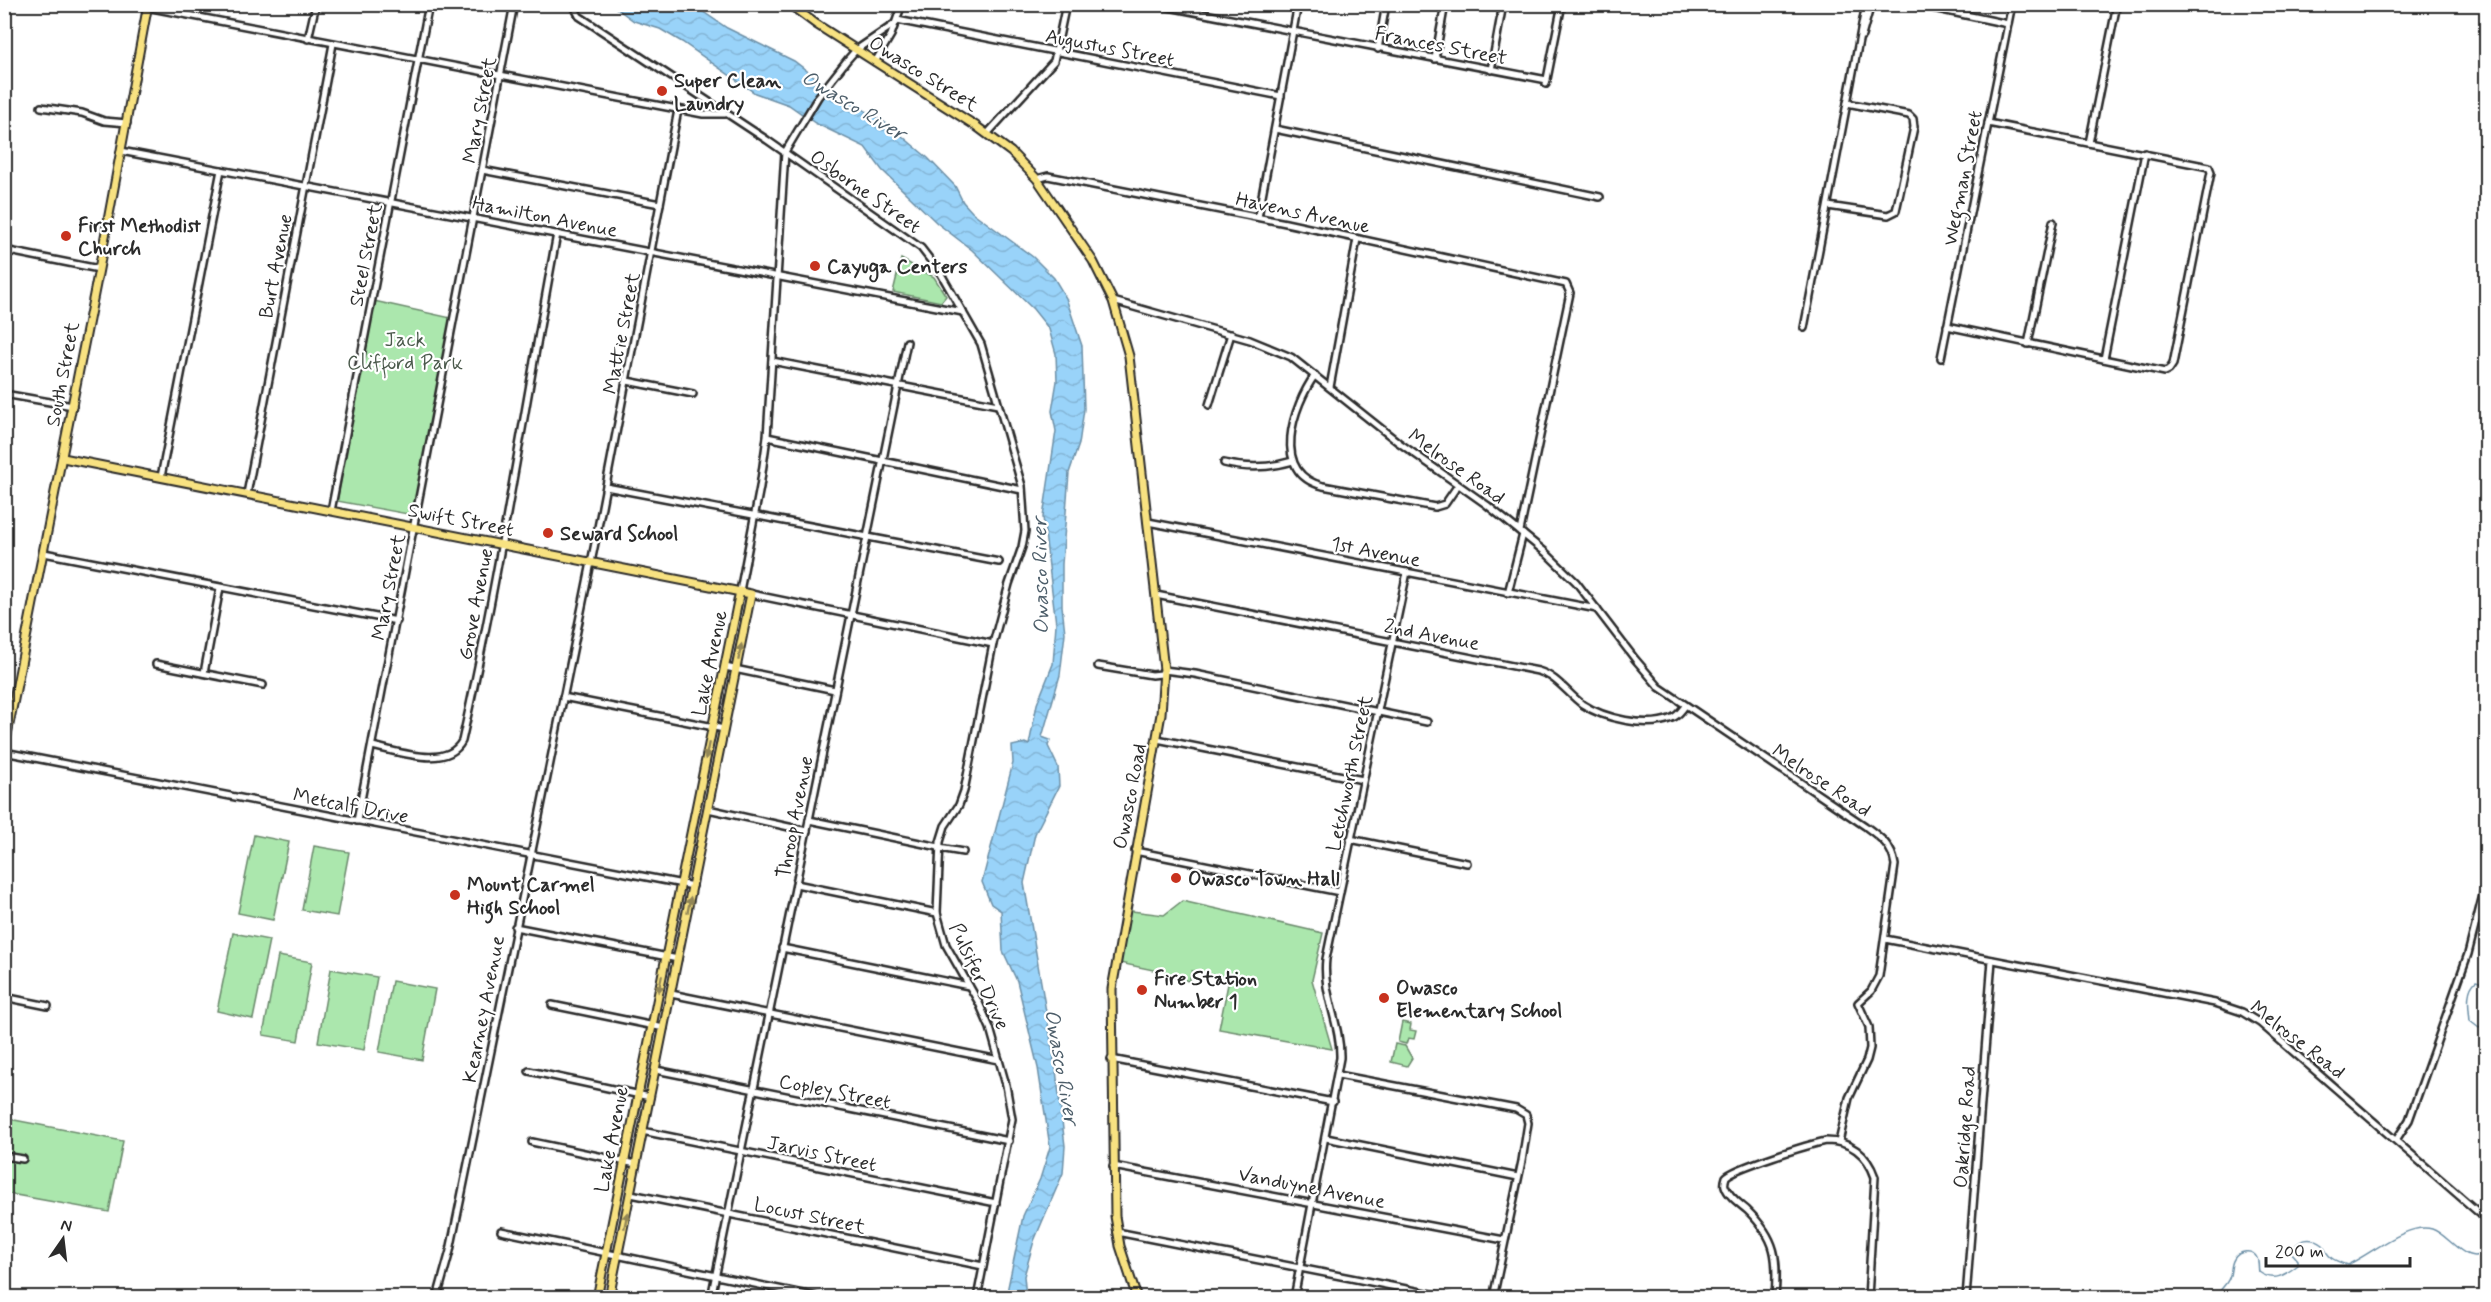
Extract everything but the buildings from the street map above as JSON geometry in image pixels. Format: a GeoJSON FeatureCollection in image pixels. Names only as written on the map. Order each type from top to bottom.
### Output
{"type":"FeatureCollection","features":[{"type":"Feature","properties":{"kind":"main road","name":"Owasco Street"},"geometry":{"type":"LineString","coordinates":[[789,4],[1011,152],[1036,178],[1082,243],[1113,301]]}},
{"type":"Feature","properties":{"kind":"main road","name":"South Street"},"geometry":{"type":"LineString","coordinates":[[4,751],[63,458],[148,6]]}},
{"type":"Feature","properties":{"kind":"main road","name":"Owasco Road"},"geometry":{"type":"LineString","coordinates":[[1113,301],[1132,371],[1164,670],[1163,700],[1157,739],[1114,969],[1111,1010],[1113,1166],[1117,1232],[1137,1298]]}},
{"type":"Feature","properties":{"kind":"main road","name":"Swift Street"},"geometry":{"type":"LineString","coordinates":[[63,458],[751,594]]}},
{"type":"Feature","properties":{"kind":"main road","name":"Lake Avenue"},"geometry":{"type":"LineString","coordinates":[[597,1298],[740,591]]}},
{"type":"Feature","properties":{"kind":"main road","name":"Lake Avenue"},"geometry":{"type":"LineString","coordinates":[[609,1298],[751,594]]}},
{"type":"Feature","properties":{"kind":"street"},"geometry":{"type":"LineString","coordinates":[[131,4],[678,110],[703,114],[726,113]]}},
{"type":"Feature","properties":{"kind":"street"},"geometry":{"type":"LineString","coordinates":[[308,39],[316,4]]}},
{"type":"Feature","properties":{"kind":"street","name":"Steel Street"},"geometry":{"type":"LineString","coordinates":[[331,511],[429,4]]}},
{"type":"Feature","properties":{"kind":"street","name":"Mary Street"},"geometry":{"type":"LineString","coordinates":[[357,821],[514,4]]}},
{"type":"Feature","properties":{"kind":"street","name":"Osborne Street"},"geometry":{"type":"LineString","coordinates":[[573,4],[579,16],[785,152],[921,249],[932,261],[981,344],[1022,490],[1025,531],[1015,566]]}},
{"type":"Feature","properties":{"kind":"street"},"geometry":{"type":"LineString","coordinates":[[875,62],[897,22],[902,4]]}},
{"type":"Feature","properties":{"kind":"street"},"geometry":{"type":"LineString","coordinates":[[987,134],[1054,61],[1066,4]]}},
{"type":"Feature","properties":{"kind":"street","name":"Frances Street"},"geometry":{"type":"LineString","coordinates":[[1153,4],[1547,82],[1562,4]]}},
{"type":"Feature","properties":{"kind":"street"},"geometry":{"type":"LineString","coordinates":[[1195,13],[1196,4]]}},
{"type":"Feature","properties":{"kind":"street"},"geometry":{"type":"LineString","coordinates":[[1258,217],[1298,4]]}},
{"type":"Feature","properties":{"kind":"street"},"geometry":{"type":"LineString","coordinates":[[1378,49],[1386,4]]}},
{"type":"Feature","properties":{"kind":"street"},"geometry":{"type":"LineString","coordinates":[[1436,59],[1446,4]]}},
{"type":"Feature","properties":{"kind":"street"},"geometry":{"type":"LineString","coordinates":[[1491,70],[1503,4]]}},
{"type":"Feature","properties":{"kind":"street"},"geometry":{"type":"LineString","coordinates":[[1804,328],[1866,4]]}},
{"type":"Feature","properties":{"kind":"street"},"geometry":{"type":"LineString","coordinates":[[1859,42],[1871,4]]}},
{"type":"Feature","properties":{"kind":"street"},"geometry":{"type":"LineString","coordinates":[[1914,4],[2008,24]]}},
{"type":"Feature","properties":{"kind":"street","name":"Wegman Street"},"geometry":{"type":"LineString","coordinates":[[1941,358],[2012,4]]}},
{"type":"Feature","properties":{"kind":"street"},"geometry":{"type":"LineString","coordinates":[[2089,143],[2117,4]]}},
{"type":"Feature","properties":{"kind":"street","name":"Lake Avenue"},"geometry":{"type":"LineString","coordinates":[[740,591],[767,437],[785,152],[798,128],[835,75],[856,50],[897,22]]}},
{"type":"Feature","properties":{"kind":"street","name":"Augustus Street"},"geometry":{"type":"LineString","coordinates":[[897,22],[1281,96]]}},
{"type":"Feature","properties":{"kind":"street","name":"Burt Avenue"},"geometry":{"type":"LineString","coordinates":[[247,494],[333,44]]}},
{"type":"Feature","properties":{"kind":"street"},"geometry":{"type":"LineString","coordinates":[[1828,206],[1888,215],[1896,212],[1914,127],[1913,119],[1909,115],[1847,104]]}},
{"type":"Feature","properties":{"kind":"street"},"geometry":{"type":"LineString","coordinates":[[41,107],[82,113],[104,121],[127,123]]}},
{"type":"Feature","properties":{"kind":"street","name":"Mattie Street"},"geometry":{"type":"LineString","coordinates":[[591,562],[678,110]]}},
{"type":"Feature","properties":{"kind":"street"},"geometry":{"type":"LineString","coordinates":[[1947,326],[2164,372],[2169,370],[2173,364],[2209,183],[2211,172],[2209,167],[1988,123]]}},
{"type":"Feature","properties":{"kind":"street"},"geometry":{"type":"LineString","coordinates":[[1275,129],[1600,197]]}},
{"type":"Feature","properties":{"kind":"street","name":"Hamilton Avenue"},"geometry":{"type":"LineString","coordinates":[[121,151],[963,312]]}},
{"type":"Feature","properties":{"kind":"street"},"geometry":{"type":"LineString","coordinates":[[2104,359],[2145,153]]}},
{"type":"Feature","properties":{"kind":"street"},"geometry":{"type":"LineString","coordinates":[[161,477],[221,170]]}},
{"type":"Feature","properties":{"kind":"street"},"geometry":{"type":"LineString","coordinates":[[482,170],[660,204]]}},
{"type":"Feature","properties":{"kind":"street","name":"Havens Avenue"},"geometry":{"type":"LineString","coordinates":[[1036,178],[1048,176],[1258,217],[1563,282],[1569,287],[1570,293],[1522,532]]}},
{"type":"Feature","properties":{"kind":"street"},"geometry":{"type":"LineString","coordinates":[[2028,344],[2053,222]]}},
{"type":"Feature","properties":{"kind":"street","name":"Grove Avenue"},"geometry":{"type":"LineString","coordinates":[[372,746],[442,758],[450,755],[459,747],[493,600],[556,234]]}},
{"type":"Feature","properties":{"kind":"street"},"geometry":{"type":"LineString","coordinates":[[1330,387],[1358,239]]}},
{"type":"Feature","properties":{"kind":"street"},"geometry":{"type":"LineString","coordinates":[[4,250],[99,269]]}},
{"type":"Feature","properties":{"kind":"street","name":"Melrose Road"},"geometry":{"type":"LineString","coordinates":[[1113,301],[1231,334],[1274,348],[1291,357],[1398,442],[1522,532],[1565,570],[1659,687],[1887,843],[1892,851],[1895,865],[1886,939],[2215,1003],[2242,1012],[2286,1044],[2487,1219]]}},
{"type":"Feature","properties":{"kind":"street"},"geometry":{"type":"LineString","coordinates":[[1209,405],[1231,334]]}},
{"type":"Feature","properties":{"kind":"street","name":"Throop Avenue"},"geometry":{"type":"LineString","coordinates":[[711,1298],[907,342]]}},
{"type":"Feature","properties":{"kind":"street"},"geometry":{"type":"LineString","coordinates":[[772,361],[998,405]]}},
{"type":"Feature","properties":{"kind":"street"},"geometry":{"type":"LineString","coordinates":[[1315,375],[1292,422],[1293,461],[1299,473],[1315,484],[1430,507],[1443,506],[1458,485]]}},
{"type":"Feature","properties":{"kind":"street"},"geometry":{"type":"LineString","coordinates":[[627,381],[693,394]]}},
{"type":"Feature","properties":{"kind":"street"},"geometry":{"type":"LineString","coordinates":[[4,394],[73,406]]}},
{"type":"Feature","properties":{"kind":"street"},"geometry":{"type":"LineString","coordinates":[[767,437],[1022,490]]}},
{"type":"Feature","properties":{"kind":"street"},"geometry":{"type":"LineString","coordinates":[[1224,464],[1253,468],[1277,466],[1293,461]]}},
{"type":"Feature","properties":{"kind":"street"},"geometry":{"type":"LineString","coordinates":[[606,487],[999,562]]}},
{"type":"Feature","properties":{"kind":"street","name":"1st Avenue"},"geometry":{"type":"LineString","coordinates":[[1149,522],[1597,609]]}},
{"type":"Feature","properties":{"kind":"street"},"geometry":{"type":"LineString","coordinates":[[1508,593],[1522,532]]}},
{"type":"Feature","properties":{"kind":"street"},"geometry":{"type":"LineString","coordinates":[[44,553],[397,621]]}},
{"type":"Feature","properties":{"kind":"street","name":"Kearney Avenue"},"geometry":{"type":"LineString","coordinates":[[437,1298],[450,1251],[591,562]]}},
{"type":"Feature","properties":{"kind":"street","name":"Pulsifer Drive"},"geometry":{"type":"LineString","coordinates":[[977,1298],[1009,1141],[1012,1112],[990,1028],[946,945],[937,913],[939,848],[945,826],[959,805],[964,791],[993,644],[1015,566]]}},
{"type":"Feature","properties":{"kind":"street","name":"Letchworth Street"},"geometry":{"type":"LineString","coordinates":[[1294,1298],[1338,1075],[1340,1042],[1325,982],[1326,960],[1407,572]]}},
{"type":"Feature","properties":{"kind":"street"},"geometry":{"type":"LineString","coordinates":[[204,673],[220,588]]}},
{"type":"Feature","properties":{"kind":"street","name":"Swift Street"},"geometry":{"type":"LineString","coordinates":[[751,594],[993,644]]}},
{"type":"Feature","properties":{"kind":"street","name":"2nd Avenue"},"geometry":{"type":"LineString","coordinates":[[1156,595],[1543,672],[1559,682],[1581,703],[1609,716],[1634,721],[1662,721],[1675,717],[1685,705]]}},
{"type":"Feature","properties":{"kind":"street"},"geometry":{"type":"LineString","coordinates":[[156,664],[264,685]]}},
{"type":"Feature","properties":{"kind":"street"},"geometry":{"type":"LineString","coordinates":[[1098,666],[1152,675],[1161,674],[1164,670],[1195,674],[1427,722]]}},
{"type":"Feature","properties":{"kind":"street"},"geometry":{"type":"LineString","coordinates":[[725,667],[835,690]]}},
{"type":"Feature","properties":{"kind":"street"},"geometry":{"type":"LineString","coordinates":[[563,697],[724,729]]}},
{"type":"Feature","properties":{"kind":"street"},"geometry":{"type":"LineString","coordinates":[[1157,739],[1363,780]]}},
{"type":"Feature","properties":{"kind":"street","name":"Metcalf Drive"},"geometry":{"type":"LineString","coordinates":[[4,751],[693,886]]}},
{"type":"Feature","properties":{"kind":"street"},"geometry":{"type":"LineString","coordinates":[[708,809],[807,831]]}},
{"type":"Feature","properties":{"kind":"street"},"geometry":{"type":"LineString","coordinates":[[809,820],[963,852]]}},
{"type":"Feature","properties":{"kind":"street"},"geometry":{"type":"LineString","coordinates":[[1350,839],[1467,863]]}},
{"type":"Feature","properties":{"kind":"street"},"geometry":{"type":"LineString","coordinates":[[1135,851],[1340,892]]}},
{"type":"Feature","properties":{"kind":"street"},"geometry":{"type":"LineString","coordinates":[[2397,1140],[2409,1120],[2468,954],[2487,883]]}},
{"type":"Feature","properties":{"kind":"street"},"geometry":{"type":"LineString","coordinates":[[796,884],[937,913]]}},
{"type":"Feature","properties":{"kind":"street"},"geometry":{"type":"LineString","coordinates":[[515,927],[678,959]]}},
{"type":"Feature","properties":{"kind":"street"},"geometry":{"type":"LineString","coordinates":[[1839,1142],[1850,1098],[1870,1048],[1869,1027],[1858,1000],[1875,985],[1886,939]]}},
{"type":"Feature","properties":{"kind":"street"},"geometry":{"type":"LineString","coordinates":[[782,948],[969,986]]}},
{"type":"Feature","properties":{"kind":"street","name":"Oakridge Road"},"geometry":{"type":"LineString","coordinates":[[1966,1298],[1992,960]]}},
{"type":"Feature","properties":{"kind":"street"},"geometry":{"type":"LineString","coordinates":[[671,994],[999,1060]]}},
{"type":"Feature","properties":{"kind":"street"},"geometry":{"type":"LineString","coordinates":[[4,997],[48,1006]]}},
{"type":"Feature","properties":{"kind":"street"},"geometry":{"type":"LineString","coordinates":[[552,1005],[664,1028]]}},
{"type":"Feature","properties":{"kind":"street"},"geometry":{"type":"LineString","coordinates":[[1111,1059],[1333,1102]]}},
{"type":"Feature","properties":{"kind":"street","name":"Copley Street"},"geometry":{"type":"LineString","coordinates":[[656,1070],[1009,1141]]}},
{"type":"Feature","properties":{"kind":"street"},"geometry":{"type":"LineString","coordinates":[[529,1071],[650,1096]]}},
{"type":"Feature","properties":{"kind":"street"},"geometry":{"type":"LineString","coordinates":[[1338,1075],[1522,1111],[1526,1115],[1528,1123],[1493,1298]]}},
{"type":"Feature","properties":{"kind":"street","name":"Jarvis Street"},"geometry":{"type":"LineString","coordinates":[[642,1131],[996,1203]]}},
{"type":"Feature","properties":{"kind":"street"},"geometry":{"type":"LineString","coordinates":[[1326,1138],[1518,1177]]}},
{"type":"Feature","properties":{"kind":"street"},"geometry":{"type":"LineString","coordinates":[[532,1142],[636,1164]]}},
{"type":"Feature","properties":{"kind":"street"},"geometry":{"type":"LineString","coordinates":[[1775,1298],[1777,1268],[1774,1248],[1762,1225],[1730,1194],[1725,1184],[1728,1176],[1817,1143],[1839,1142],[1848,1145],[1862,1155],[1875,1177],[1868,1298]]}},
{"type":"Feature","properties":{"kind":"street"},"geometry":{"type":"LineString","coordinates":[[4,1156],[23,1159]]}},
{"type":"Feature","properties":{"kind":"street","name":"Vanduyne Avenue"},"geometry":{"type":"LineString","coordinates":[[1113,1166],[1504,1240]]}},
{"type":"Feature","properties":{"kind":"street","name":"Locust Street"},"geometry":{"type":"LineString","coordinates":[[631,1194],[983,1266]]}},
{"type":"Feature","properties":{"kind":"street"},"geometry":{"type":"LineString","coordinates":[[501,1232],[822,1298]]}},
{"type":"Feature","properties":{"kind":"street"},"geometry":{"type":"LineString","coordinates":[[1117,1232],[1452,1298]]}},
{"type":"Feature","properties":{"kind":"green space"},"geometry":{"type":"Polygon","coordinates":[[[901,259],[934,277],[946,296],[941,302],[893,292],[901,259]]]}},
{"type":"Feature","properties":{"kind":"green space","name":"Jack Clifford Park"},"geometry":{"type":"Polygon","coordinates":[[[374,301],[451,318],[413,515],[337,501],[374,301]]]}},
{"type":"Feature","properties":{"kind":"green space"},"geometry":{"type":"Polygon","coordinates":[[[254,835],[289,842],[273,920],[238,913],[254,835]]]}},
{"type":"Feature","properties":{"kind":"green space"},"geometry":{"type":"Polygon","coordinates":[[[314,846],[349,852],[337,916],[302,910],[314,846]]]}},
{"type":"Feature","properties":{"kind":"green space"},"geometry":{"type":"Polygon","coordinates":[[[1182,901],[1323,933],[1312,980],[1332,1049],[1219,1029],[1229,979],[1192,971],[1189,981],[1163,975],[1163,972],[1115,962],[1124,910],[1164,915],[1182,901]]]}},
{"type":"Feature","properties":{"kind":"green space"},"geometry":{"type":"Polygon","coordinates":[[[233,933],[269,940],[253,1019],[217,1011],[233,933]]]}},
{"type":"Feature","properties":{"kind":"green space"},"geometry":{"type":"Polygon","coordinates":[[[278,956],[312,962],[298,1041],[263,1035],[278,956]]]}},
{"type":"Feature","properties":{"kind":"green space"},"geometry":{"type":"Polygon","coordinates":[[[331,969],[377,977],[364,1050],[318,1042],[331,969]]]}},
{"type":"Feature","properties":{"kind":"green space"},"geometry":{"type":"Polygon","coordinates":[[[392,981],[435,989],[422,1060],[379,1052],[392,981]]]}},
{"type":"Feature","properties":{"kind":"green space"},"geometry":{"type":"Polygon","coordinates":[[[1402,1022],[1411,1024],[1410,1030],[1416,1031],[1414,1039],[1408,1038],[1406,1044],[1398,1042],[1402,1022]]]}},
{"type":"Feature","properties":{"kind":"green space"},"geometry":{"type":"Polygon","coordinates":[[[1395,1044],[1405,1046],[1412,1058],[1407,1066],[1391,1062],[1395,1044]]]}},
{"type":"Feature","properties":{"kind":"green space"},"geometry":{"type":"Polygon","coordinates":[[[4,1118],[123,1141],[109,1212],[5,1193],[4,1118]]]}},
{"type":"Feature","properties":{"kind":"water","name":"Owasco River"},"geometry":{"type":"Polygon","coordinates":[[[612,5],[693,5],[727,28],[794,61],[836,93],[889,125],[928,158],[955,186],[963,202],[972,212],[1033,257],[1054,278],[1066,298],[1082,346],[1084,409],[1079,444],[1069,473],[1062,564],[1062,606],[1065,633],[1060,675],[1042,737],[1050,740],[1048,746],[1058,767],[1059,786],[1035,834],[1024,883],[1056,1070],[1065,1146],[1063,1173],[1034,1241],[1024,1276],[1026,1297],[1007,1297],[1008,1287],[1023,1216],[1040,1179],[1050,1147],[1038,1068],[1017,981],[1003,951],[1001,911],[991,904],[982,882],[1013,763],[1012,746],[1025,743],[1029,745],[1037,704],[1053,664],[1056,624],[1043,517],[1056,431],[1052,411],[1057,381],[1056,354],[1049,329],[1033,309],[972,250],[937,223],[882,170],[865,147],[815,123],[789,105],[755,93],[682,42],[660,29],[634,21],[612,5]]]}},
{"type":"Feature","properties":{"kind":"waterway"},"geometry":{"type":"LineString","coordinates":[[2486,984],[2476,981],[2470,989],[2468,1000],[2470,1021],[2479,1028],[2486,1023]]}},
{"type":"Feature","properties":{"kind":"waterway"},"geometry":{"type":"LineString","coordinates":[[2216,1298],[2228,1281],[2233,1261],[2239,1254],[2252,1253],[2258,1260],[2259,1272],[2275,1277],[2289,1272],[2298,1265],[2298,1260],[2291,1252],[2297,1244],[2305,1240],[2318,1242],[2332,1258],[2347,1265],[2399,1235],[2422,1228],[2439,1232],[2466,1254],[2479,1255],[2486,1249]]}},
{"type":"Feature","properties":{"kind":"place","name":"Super Clean Laundry"},"geometry":{"type":"Point","coordinates":[662,91]}},
{"type":"Feature","properties":{"kind":"place","name":"First Methodist Church"},"geometry":{"type":"Point","coordinates":[66,236]}},
{"type":"Feature","properties":{"kind":"place","name":"Cayuga Centers"},"geometry":{"type":"Point","coordinates":[815,266]}},
{"type":"Feature","properties":{"kind":"place","name":"Seward School"},"geometry":{"type":"Point","coordinates":[548,533]}},
{"type":"Feature","properties":{"kind":"place","name":"Owasco Town Hall"},"geometry":{"type":"Point","coordinates":[1176,878]}},
{"type":"Feature","properties":{"kind":"place","name":"Mount Carmel High School"},"geometry":{"type":"Point","coordinates":[455,895]}},
{"type":"Feature","properties":{"kind":"place","name":"Fire Station Number 1"},"geometry":{"type":"Point","coordinates":[1142,990]}},
{"type":"Feature","properties":{"kind":"place","name":"Owasco Elementary School"},"geometry":{"type":"Point","coordinates":[1384,998]}}]}
